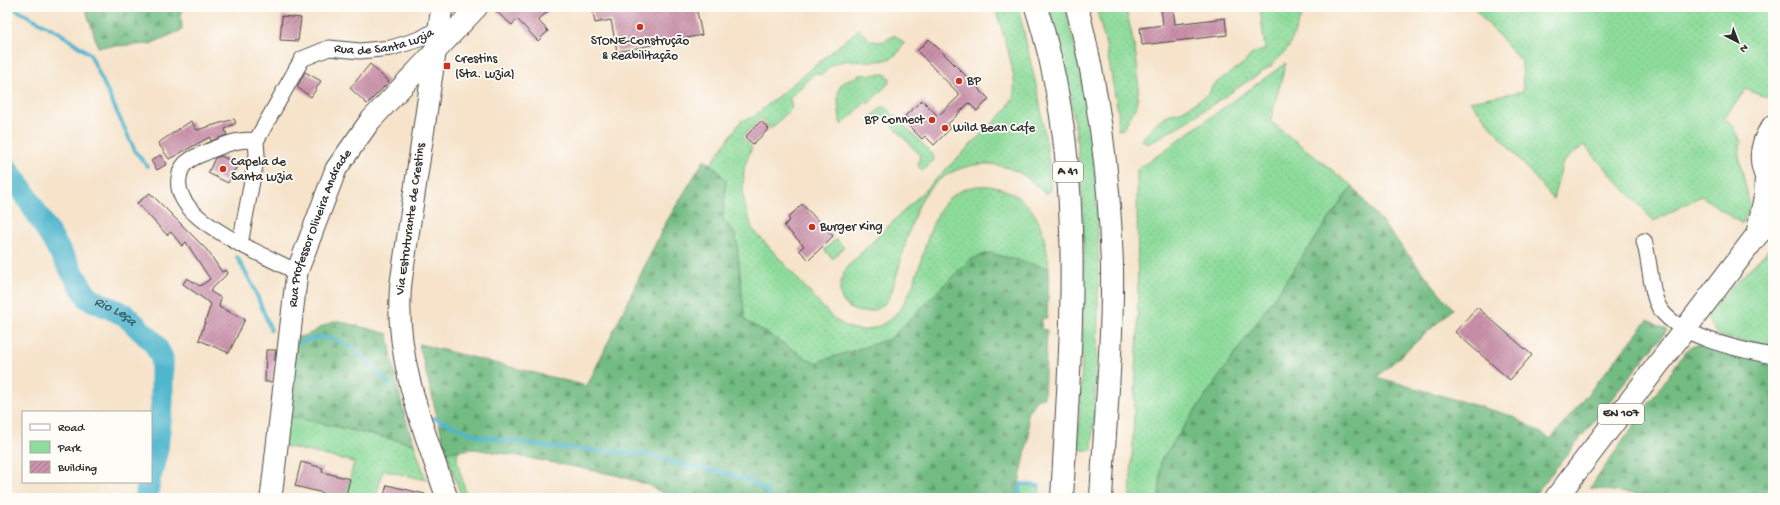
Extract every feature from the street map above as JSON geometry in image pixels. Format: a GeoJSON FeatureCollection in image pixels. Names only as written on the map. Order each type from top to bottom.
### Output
{"type":"FeatureCollection","features":[{"type":"Feature","properties":{"kind":"main road","name":"A 41"},"geometry":{"type":"LineString","coordinates":[[1036,7],[1057,96],[1064,139],[1070,206],[1071,301],[1062,498]]}},
{"type":"Feature","properties":{"kind":"main road"},"geometry":{"type":"LineString","coordinates":[[1077,7],[1099,108],[1109,193],[1112,269],[1101,498]]}},
{"type":"Feature","properties":{"kind":"main road","name":"EN 107"},"geometry":{"type":"LineString","coordinates":[[1757,235],[1765,196],[1770,183],[1761,164],[1761,149],[1766,135],[1773,126]]}},
{"type":"Feature","properties":{"kind":"main road","name":"EN 107"},"geometry":{"type":"LineString","coordinates":[[1556,498],[1686,330],[1757,235],[1773,220]]}},
{"type":"Feature","properties":{"kind":"street","name":"Via Estruturante de Crestins"},"geometry":{"type":"LineString","coordinates":[[442,7],[401,282],[400,308],[406,360],[415,402],[447,498]]}},
{"type":"Feature","properties":{"kind":"street","name":"Rua Professor Oliveira Andrade"},"geometry":{"type":"LineString","coordinates":[[439,28],[476,7]]}},
{"type":"Feature","properties":{"kind":"street","name":"Rua Professor Oliveira Andrade"},"geometry":{"type":"LineString","coordinates":[[271,498],[297,272],[336,169],[370,121],[436,52],[476,7]]}},
{"type":"Feature","properties":{"kind":"street","name":"Rua de Santa Luzia"},"geometry":{"type":"LineString","coordinates":[[240,244],[257,155],[256,141],[302,59],[329,48],[360,51],[391,48],[420,39],[439,28]]}},
{"type":"Feature","properties":{"kind":"street"},"geometry":{"type":"LineString","coordinates":[[256,141],[238,140],[191,158],[182,168],[179,175],[178,182],[181,195],[190,209],[214,228],[240,244],[297,272]]}},
{"type":"Feature","properties":{"kind":"street"},"geometry":{"type":"LineString","coordinates":[[1644,241],[1649,259],[1657,304],[1665,317],[1686,330],[1714,342],[1773,356]]}},
{"type":"Feature","properties":{"kind":"green space"},"geometry":{"type":"Polygon","coordinates":[[[85,7],[181,7],[182,30],[150,44],[98,47],[85,7]]]}},
{"type":"Feature","properties":{"kind":"green space"},"geometry":{"type":"Polygon","coordinates":[[[995,7],[1018,7],[1039,98],[1049,163],[1050,191],[1044,193],[1033,182],[1020,173],[1005,167],[989,164],[969,166],[942,178],[934,184],[922,199],[914,217],[893,288],[888,299],[880,308],[876,310],[868,312],[856,311],[844,303],[841,297],[840,285],[848,266],[1006,110],[1012,100],[1014,84],[1011,62],[995,7]]]}},
{"type":"Feature","properties":{"kind":"green space"},"geometry":{"type":"Polygon","coordinates":[[[1049,7],[1065,7],[1089,119],[1095,174],[1098,292],[1092,450],[1078,450],[1084,291],[1084,251],[1080,171],[1071,100],[1049,7]]]}},
{"type":"Feature","properties":{"kind":"green space"},"geometry":{"type":"Polygon","coordinates":[[[1096,7],[1125,7],[1134,47],[1138,71],[1138,94],[1136,105],[1132,115],[1123,129],[1118,130],[1117,119],[1119,118],[1106,45],[1096,7]]]}},
{"type":"Feature","properties":{"kind":"green space"},"geometry":{"type":"Polygon","coordinates":[[[1260,7],[1279,7],[1299,13],[1301,7],[1305,7],[1288,49],[1271,66],[1189,120],[1148,144],[1142,140],[1153,126],[1162,118],[1172,113],[1178,113],[1209,94],[1212,86],[1244,63],[1253,53],[1265,50],[1260,7]]]}},
{"type":"Feature","properties":{"kind":"green space"},"geometry":{"type":"Polygon","coordinates":[[[1473,7],[1773,7],[1773,97],[1766,98],[1746,89],[1724,118],[1734,126],[1741,142],[1739,156],[1750,207],[1742,224],[1701,196],[1654,221],[1584,145],[1563,162],[1553,199],[1470,101],[1523,91],[1522,62],[1473,7]]]}},
{"type":"Feature","properties":{"kind":"green space"},"geometry":{"type":"Polygon","coordinates":[[[859,29],[871,41],[882,42],[895,35],[904,43],[898,52],[891,58],[883,61],[845,61],[834,64],[822,75],[815,73],[790,98],[792,108],[771,129],[761,118],[742,137],[752,147],[744,168],[743,194],[752,228],[830,315],[844,325],[860,330],[871,329],[888,321],[901,308],[917,273],[936,217],[946,202],[956,193],[968,188],[980,186],[1006,190],[1017,196],[1027,205],[1035,215],[1041,227],[1049,268],[989,253],[969,260],[890,339],[814,363],[745,320],[736,236],[723,220],[726,180],[711,164],[741,121],[753,117],[859,29]]]}},
{"type":"Feature","properties":{"kind":"green space"},"geometry":{"type":"Polygon","coordinates":[[[1286,63],[1270,121],[1352,186],[1161,460],[1159,498],[1130,498],[1138,329],[1137,170],[1286,63]]]}},
{"type":"Feature","properties":{"kind":"green space"},"geometry":{"type":"Polygon","coordinates":[[[885,74],[890,78],[889,83],[868,104],[866,102],[842,125],[840,122],[838,93],[843,83],[849,79],[857,78],[858,75],[885,74]]]}},
{"type":"Feature","properties":{"kind":"green space"},"geometry":{"type":"Polygon","coordinates":[[[882,107],[887,108],[933,154],[934,160],[925,169],[922,170],[918,166],[920,155],[882,115],[874,122],[870,118],[882,107]]]}},
{"type":"Feature","properties":{"kind":"green space"},"geometry":{"type":"Polygon","coordinates":[[[704,160],[711,164],[726,180],[723,219],[736,236],[745,320],[814,363],[890,339],[969,260],[989,253],[1049,268],[1047,318],[1042,319],[1041,329],[1047,330],[1044,397],[1038,398],[1027,413],[1029,435],[1016,498],[671,498],[649,485],[616,475],[474,449],[446,452],[419,344],[587,386],[665,224],[704,160]]]}},
{"type":"Feature","properties":{"kind":"green space"},"geometry":{"type":"Polygon","coordinates":[[[1352,186],[1453,309],[1377,377],[1512,416],[1551,439],[1648,320],[1667,330],[1532,498],[1159,498],[1161,460],[1352,186]]]}},
{"type":"Feature","properties":{"kind":"green space"},"geometry":{"type":"Polygon","coordinates":[[[836,239],[844,247],[833,259],[824,250],[836,239]]]}},
{"type":"Feature","properties":{"kind":"green space"},"geometry":{"type":"Polygon","coordinates":[[[1773,245],[1773,348],[1718,336],[1705,315],[1773,245]]]}},
{"type":"Feature","properties":{"kind":"green space"},"geometry":{"type":"Polygon","coordinates":[[[339,321],[388,334],[398,390],[414,444],[288,416],[296,337],[307,335],[327,324],[339,321]]]}},
{"type":"Feature","properties":{"kind":"green space"},"geometry":{"type":"Polygon","coordinates":[[[1700,345],[1773,363],[1773,498],[1667,498],[1590,488],[1685,352],[1692,346],[1700,345]]]}},
{"type":"Feature","properties":{"kind":"green space"},"geometry":{"type":"Polygon","coordinates":[[[288,416],[414,444],[426,480],[383,470],[376,498],[345,498],[354,462],[284,446],[288,416]]]}},
{"type":"Feature","properties":{"kind":"green space"},"geometry":{"type":"Polygon","coordinates":[[[459,450],[457,460],[464,486],[465,498],[462,498],[446,452],[459,450]]]}},
{"type":"Feature","properties":{"kind":"green space"},"geometry":{"type":"Polygon","coordinates":[[[1022,485],[1040,487],[1039,498],[1019,498],[1022,485]]]}},
{"type":"Feature","properties":{"kind":"building"},"geometry":{"type":"Polygon","coordinates":[[[491,7],[553,7],[538,20],[548,31],[538,41],[517,19],[512,25],[491,7]]]}},
{"type":"Feature","properties":{"kind":"building"},"geometry":{"type":"Polygon","coordinates":[[[592,7],[696,7],[702,35],[617,52],[611,20],[595,23],[592,7]]]}},
{"type":"Feature","properties":{"kind":"building"},"geometry":{"type":"Polygon","coordinates":[[[1161,7],[1173,7],[1175,24],[1225,18],[1227,35],[1142,45],[1140,28],[1163,25],[1161,7]]]}},
{"type":"Feature","properties":{"kind":"building"},"geometry":{"type":"Polygon","coordinates":[[[282,16],[301,18],[298,41],[280,40],[282,16]]]}},
{"type":"Feature","properties":{"kind":"building"},"geometry":{"type":"Polygon","coordinates":[[[929,39],[989,99],[977,111],[969,103],[947,125],[951,128],[934,145],[925,136],[922,139],[906,123],[909,120],[905,116],[922,100],[938,116],[960,95],[917,51],[929,39]]]}},
{"type":"Feature","properties":{"kind":"building"},"geometry":{"type":"Polygon","coordinates":[[[370,64],[389,82],[367,104],[350,88],[370,64]]]}},
{"type":"Feature","properties":{"kind":"building"},"geometry":{"type":"Polygon","coordinates":[[[305,72],[321,81],[311,97],[297,87],[305,72]]]}},
{"type":"Feature","properties":{"kind":"building"},"geometry":{"type":"Polygon","coordinates":[[[234,119],[236,123],[225,129],[227,135],[211,141],[210,137],[169,159],[158,143],[191,121],[197,130],[234,119]]]}},
{"type":"Feature","properties":{"kind":"building"},"geometry":{"type":"Polygon","coordinates":[[[761,121],[769,129],[753,144],[745,137],[761,121]]]}},
{"type":"Feature","properties":{"kind":"building"},"geometry":{"type":"Polygon","coordinates":[[[160,155],[167,164],[157,170],[151,161],[160,155]]]}},
{"type":"Feature","properties":{"kind":"building","name":"Capela de Santa Luzia"},"geometry":{"type":"Polygon","coordinates":[[[221,156],[238,164],[228,183],[208,173],[215,158],[221,156]]]}},
{"type":"Feature","properties":{"kind":"building"},"geometry":{"type":"Polygon","coordinates":[[[150,193],[207,250],[222,272],[226,270],[228,273],[210,291],[221,298],[219,307],[245,319],[229,353],[199,340],[211,304],[183,284],[187,278],[200,286],[210,279],[186,242],[182,246],[171,232],[167,235],[137,203],[150,193]]]}},
{"type":"Feature","properties":{"kind":"building"},"geometry":{"type":"Polygon","coordinates":[[[802,204],[833,236],[809,260],[799,250],[804,246],[784,226],[790,220],[788,218],[802,204]]]}},
{"type":"Feature","properties":{"kind":"building"},"geometry":{"type":"Polygon","coordinates":[[[1477,307],[1532,355],[1510,380],[1455,332],[1477,307]]]}},
{"type":"Feature","properties":{"kind":"building"},"geometry":{"type":"Polygon","coordinates":[[[266,350],[276,350],[272,382],[265,382],[266,350]]]}},
{"type":"Feature","properties":{"kind":"building"},"geometry":{"type":"Polygon","coordinates":[[[301,462],[323,468],[322,472],[350,479],[346,495],[340,493],[339,498],[322,497],[323,493],[295,486],[301,462]]]}},
{"type":"Feature","properties":{"kind":"building"},"geometry":{"type":"Polygon","coordinates":[[[387,485],[425,494],[425,498],[383,498],[387,485]]]}},
{"type":"Feature","properties":{"kind":"waterway"},"geometry":{"type":"LineString","coordinates":[[11,7],[58,32],[90,54],[135,151],[147,166]]}},
{"type":"Feature","properties":{"kind":"waterway","name":"Rio Leça"},"geometry":{"type":"LineString","coordinates":[[7,169],[25,194],[88,298],[125,315],[154,343],[162,358],[162,404],[157,449],[152,469]]}},
{"type":"Feature","properties":{"kind":"waterway"},"geometry":{"type":"LineString","coordinates":[[237,257],[253,286],[271,330]]}},
{"type":"Feature","properties":{"kind":"waterway"},"geometry":{"type":"LineString","coordinates":[[299,342],[321,337],[341,342],[359,354],[389,384]]}},
{"type":"Feature","properties":{"kind":"waterway"},"geometry":{"type":"LineString","coordinates":[[434,418],[478,436],[551,447],[643,454],[687,466],[718,471],[747,480],[767,491],[769,498]]}},
{"type":"Feature","properties":{"kind":"waterway","name":"Rio Leça"},"geometry":{"type":"LineString","coordinates":[[146,498],[149,483]]}},
{"type":"Feature","properties":{"kind":"waterway"},"geometry":{"type":"LineString","coordinates":[[1018,498],[1021,484],[1039,486]]}},
{"type":"Feature","properties":{"kind":"place","name":"STONE-Construção & Reabilitação"},"geometry":{"type":"Point","coordinates":[640,27]}},
{"type":"Feature","properties":{"kind":"place","name":"Crestins (Sta. Luzia)"},"geometry":{"type":"Point","coordinates":[447,66]}},
{"type":"Feature","properties":{"kind":"place","name":"BP"},"geometry":{"type":"Point","coordinates":[959,81]}},
{"type":"Feature","properties":{"kind":"place","name":"BP Connect"},"geometry":{"type":"Point","coordinates":[932,120]}},
{"type":"Feature","properties":{"kind":"place","name":"Wild Bean Cafe"},"geometry":{"type":"Point","coordinates":[945,128]}},
{"type":"Feature","properties":{"kind":"place","name":"Capela de Santa Luzia"},"geometry":{"type":"Point","coordinates":[223,169]}},
{"type":"Feature","properties":{"kind":"place","name":"Burger King"},"geometry":{"type":"Point","coordinates":[812,227]}}]}
